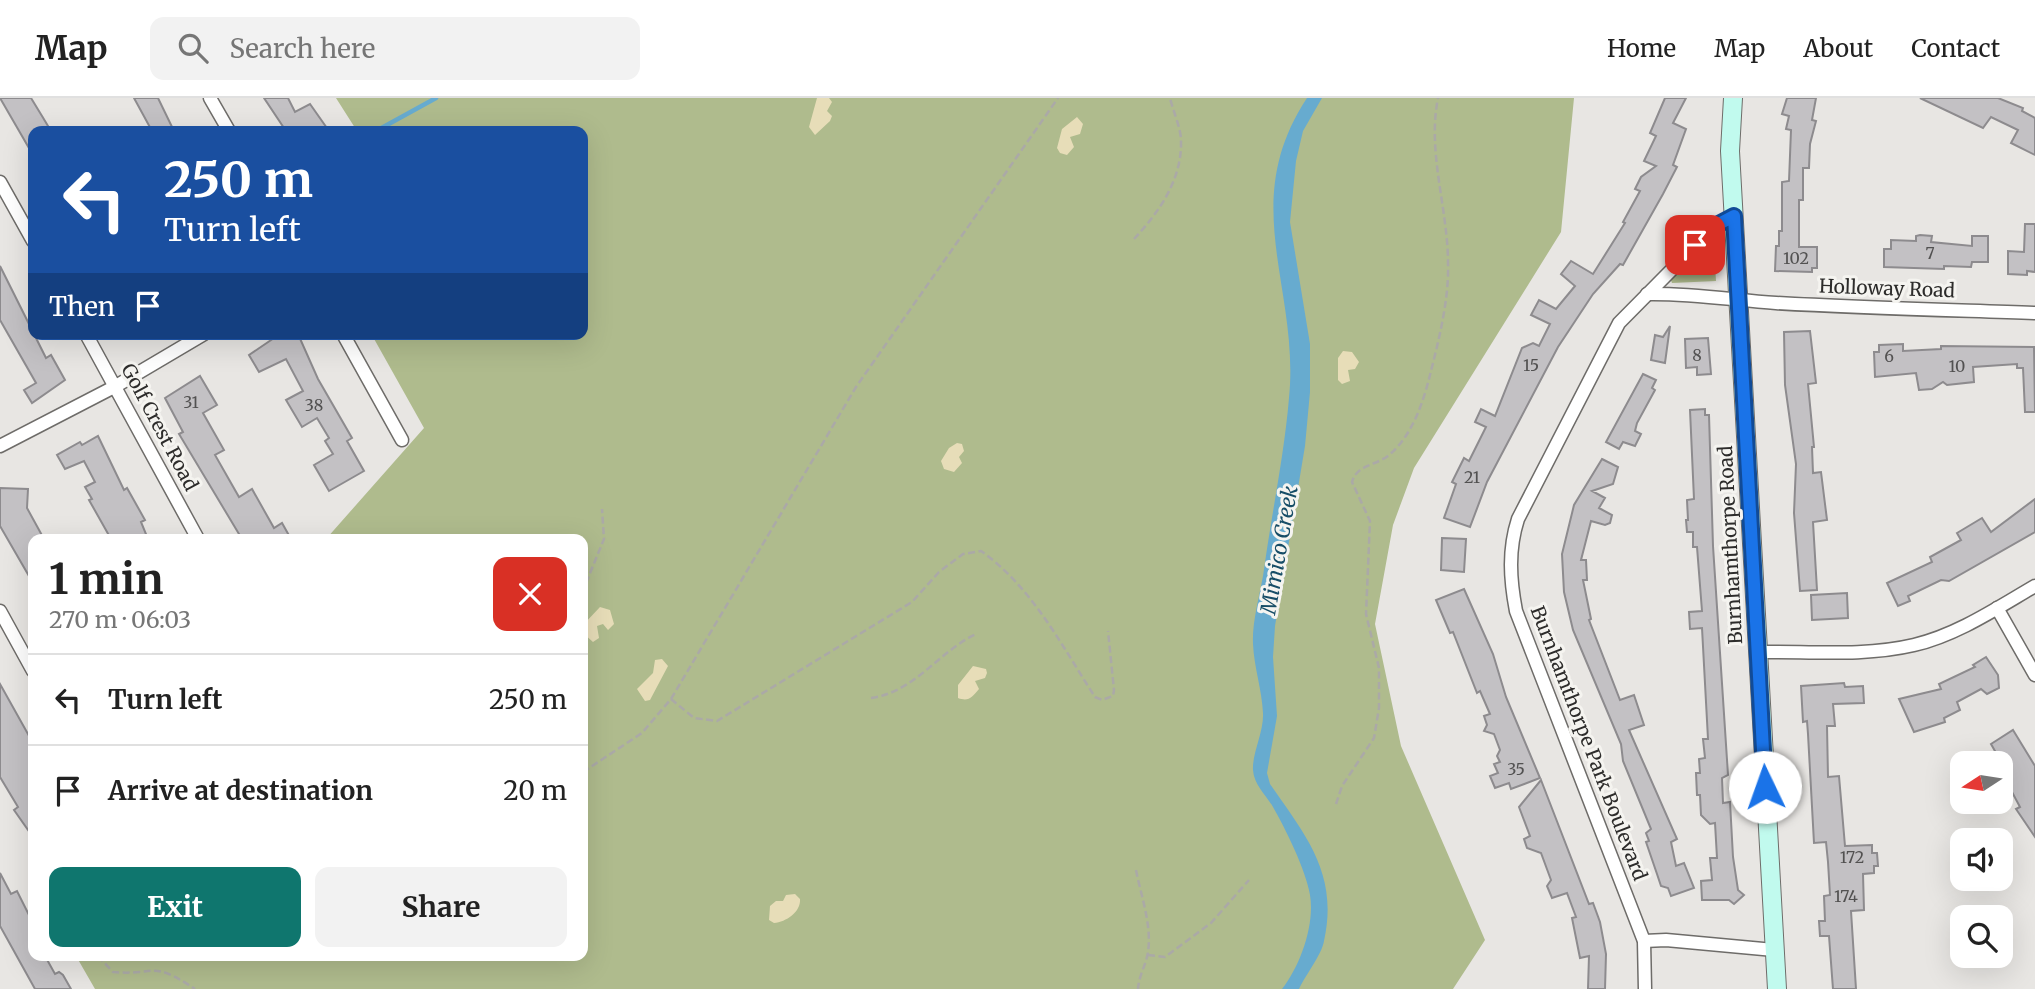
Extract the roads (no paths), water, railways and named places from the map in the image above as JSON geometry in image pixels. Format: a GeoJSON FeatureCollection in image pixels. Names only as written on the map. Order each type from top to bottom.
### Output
{"type":"FeatureCollection","features":[{"type":"Feature","properties":{"kind":"main road","name":"Burnhamthorpe Road"},"geometry":{"type":"LineString","coordinates":[[1733,98],[1730,151],[1777,989]]}},
{"type":"Feature","properties":{"kind":"street"},"geometry":{"type":"LineString","coordinates":[[210,98],[226,126]]}},
{"type":"Feature","properties":{"kind":"street"},"geometry":{"type":"LineString","coordinates":[[0,182],[28,232]]}},
{"type":"Feature","properties":{"kind":"street","name":"Burnhamthorpe Park Boulevard"},"geometry":{"type":"LineString","coordinates":[[1645,989],[1644,941],[1516,611],[1510,566],[1513,536],[1518,519],[1619,323],[1712,229],[1734,216]]}},
{"type":"Feature","properties":{"kind":"street"},"geometry":{"type":"LineString","coordinates":[[1647,294],[1697,293],[1738,299]]}},
{"type":"Feature","properties":{"kind":"street","name":"Holloway Road"},"geometry":{"type":"LineString","coordinates":[[1738,299],[1848,307],[2035,313]]}},
{"type":"Feature","properties":{"kind":"street","name":"Golf Crest Road"},"geometry":{"type":"LineString","coordinates":[[89,340],[195,534]]}},
{"type":"Feature","properties":{"kind":"street"},"geometry":{"type":"LineString","coordinates":[[0,446],[116,386],[194,340]]}},
{"type":"Feature","properties":{"kind":"street"},"geometry":{"type":"LineString","coordinates":[[346,340],[402,440]]}},
{"type":"Feature","properties":{"kind":"street"},"geometry":{"type":"LineString","coordinates":[[1757,652],[1898,648],[1946,634],[2035,586]]}},
{"type":"Feature","properties":{"kind":"street"},"geometry":{"type":"LineString","coordinates":[[1997,608],[2035,675]]}},
{"type":"Feature","properties":{"kind":"street"},"geometry":{"type":"LineString","coordinates":[[0,611],[28,662]]}},
{"type":"Feature","properties":{"kind":"street"},"geometry":{"type":"LineString","coordinates":[[1644,941],[1666,940],[1774,950]]}},
{"type":"Feature","properties":{"kind":"water","name":"Mimico Creek"},"geometry":{"type":"Polygon","coordinates":[[[1307,98],[1322,98],[1303,131],[1296,161],[1290,222],[1310,344],[1310,392],[1305,446],[1275,626],[1273,657],[1277,716],[1267,773],[1270,784],[1316,856],[1327,895],[1327,917],[1323,946],[1299,989],[1282,989],[1295,969],[1305,945],[1311,907],[1308,885],[1294,850],[1254,775],[1253,763],[1263,713],[1253,636],[1281,465],[1289,398],[1287,320],[1273,210],[1276,174],[1287,137],[1307,98]]]}},
{"type":"Feature","properties":{"kind":"waterway"},"geometry":{"type":"LineString","coordinates":[[385,126],[436,98]]}}]}
